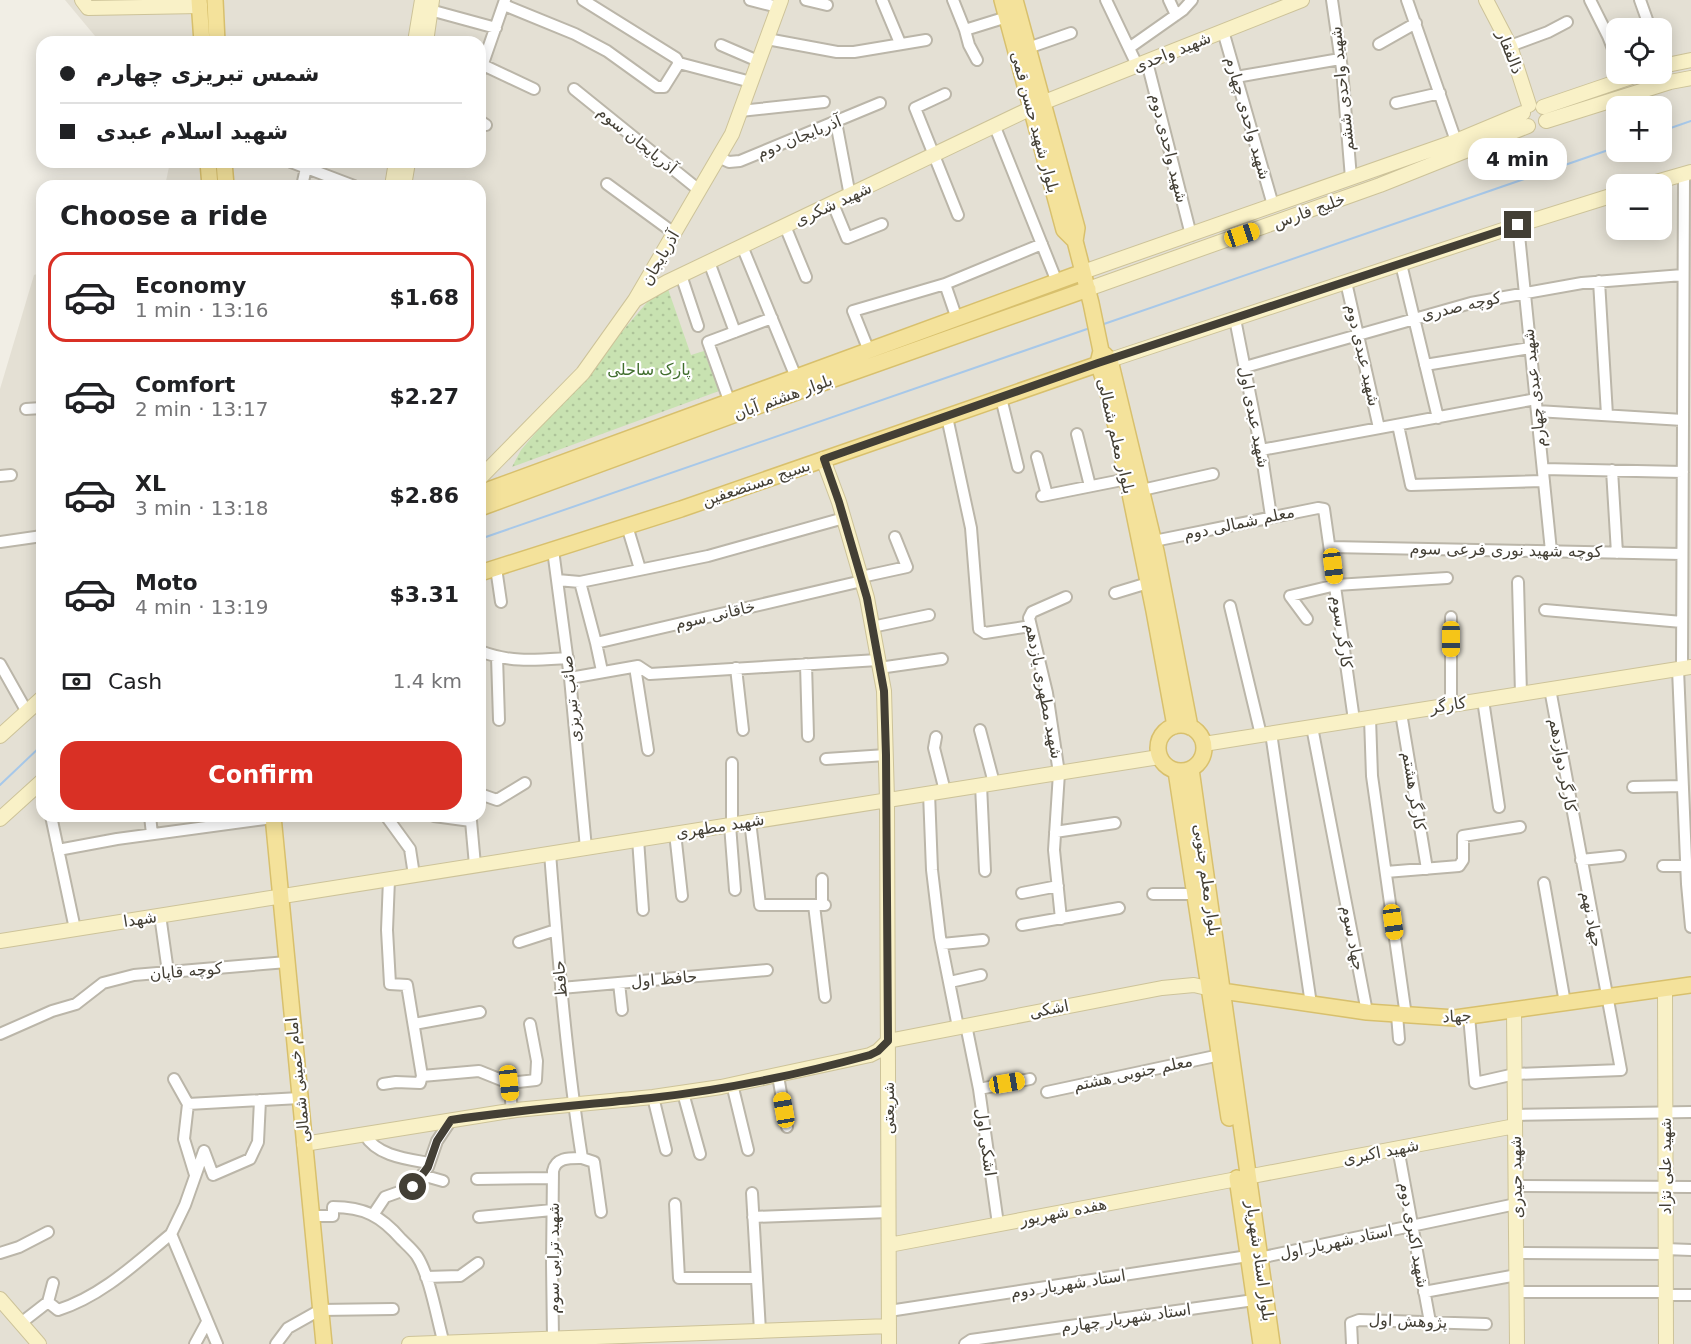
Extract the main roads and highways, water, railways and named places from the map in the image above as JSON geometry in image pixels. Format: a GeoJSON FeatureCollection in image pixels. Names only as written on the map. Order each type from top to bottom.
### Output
{"type":"FeatureCollection","features":[{"type":"Feature","properties":{"kind":"main road"},"geometry":{"type":"LineString","coordinates":[[215,0],[217,36]]}},
{"type":"Feature","properties":{"kind":"main road","name":"بلوار شهید حسن قمی"},"geometry":{"type":"LineString","coordinates":[[1002,0],[1077,228],[1075,240],[1102,353]]}},
{"type":"Feature","properties":{"kind":"main road","name":"بلوار شهید حسن قمی"},"geometry":{"type":"LineString","coordinates":[[1015,0],[1028,48],[1037,106]]}},
{"type":"Feature","properties":{"kind":"main road"},"geometry":{"type":"LineString","coordinates":[[199,3],[201,36]]}},
{"type":"Feature","properties":{"kind":"main road","name":"بلوار هشتم آبان"},"geometry":{"type":"LineString","coordinates":[[486,501],[798,384],[869,351],[1083,273]]}},
{"type":"Feature","properties":{"kind":"main road","name":"بلوار هشتم آبان"},"geometry":{"type":"LineString","coordinates":[[652,437],[730,403],[1089,296]]}},
{"type":"Feature","properties":{"kind":"main road","name":"بسیج مستضعفین"},"geometry":{"type":"LineString","coordinates":[[486,571],[627,526],[1069,375],[1102,353]]}},
{"type":"Feature","properties":{"kind":"main road","name":"بلوار معلم شمالی"},"geometry":{"type":"LineString","coordinates":[[1102,353],[1108,393],[1129,468],[1142,490],[1154,541],[1182,726]]}},
{"type":"Feature","properties":{"kind":"main road","name":"بلوار معلم شمالی"},"geometry":{"type":"LineString","coordinates":[[1102,353],[1129,468],[1148,583],[1182,726]]}},
{"type":"Feature","properties":{"kind":"main road"},"geometry":{"type":"LineString","coordinates":[[1069,375],[1089,378],[1108,393]]}},
{"type":"Feature","properties":{"kind":"main road"},"geometry":{"type":"LineString","coordinates":[[1182,726],[1197,731],[1204,744],[1202,759],[1184,770],[1163,763],[1159,757],[1159,741],[1162,735],[1182,726]]}},
{"type":"Feature","properties":{"kind":"main road","name":"بلوار معلم جنوبی"},"geometry":{"type":"LineString","coordinates":[[1184,770],[1196,894],[1217,990],[1220,1055],[1242,1178]]}},
{"type":"Feature","properties":{"kind":"main road","name":"بلوار معلم جنوبی"},"geometry":{"type":"LineString","coordinates":[[1184,770],[1242,1178]]}},
{"type":"Feature","properties":{"kind":"main road","name":"امام خمینی شمالی"},"geometry":{"type":"LineString","coordinates":[[273,822],[324,1344]]}},
{"type":"Feature","properties":{"kind":"main road","name":"جهاد"},"geometry":{"type":"LineString","coordinates":[[1217,990],[1367,1012],[1455,1018],[1691,985]]}},
{"type":"Feature","properties":{"kind":"main road","name":"بلوار استاد شهریار"},"geometry":{"type":"LineString","coordinates":[[1242,1178],[1253,1257],[1272,1344]]}},
{"type":"Feature","properties":{"kind":"main road","name":"بلوار استاد شهریار"},"geometry":{"type":"LineString","coordinates":[[1253,1257],[1254,1300],[1261,1344]]}},
{"type":"Feature","properties":{"kind":"waterway"},"geometry":{"type":"LineString","coordinates":[[1672,128],[1691,121]]}},
{"type":"Feature","properties":{"kind":"waterway"},"geometry":{"type":"LineString","coordinates":[[1101,325],[1606,151]]}},
{"type":"Feature","properties":{"kind":"waterway"},"geometry":{"type":"LineString","coordinates":[[486,537],[1090,328]]}},
{"type":"Feature","properties":{"kind":"waterway"},"geometry":{"type":"LineString","coordinates":[[0,785],[36,751]]}},
{"type":"Feature","properties":{"kind":"park label","name":"پارک ساحلی"},"geometry":{"type":"Point","coordinates":[649,369]}}]}
